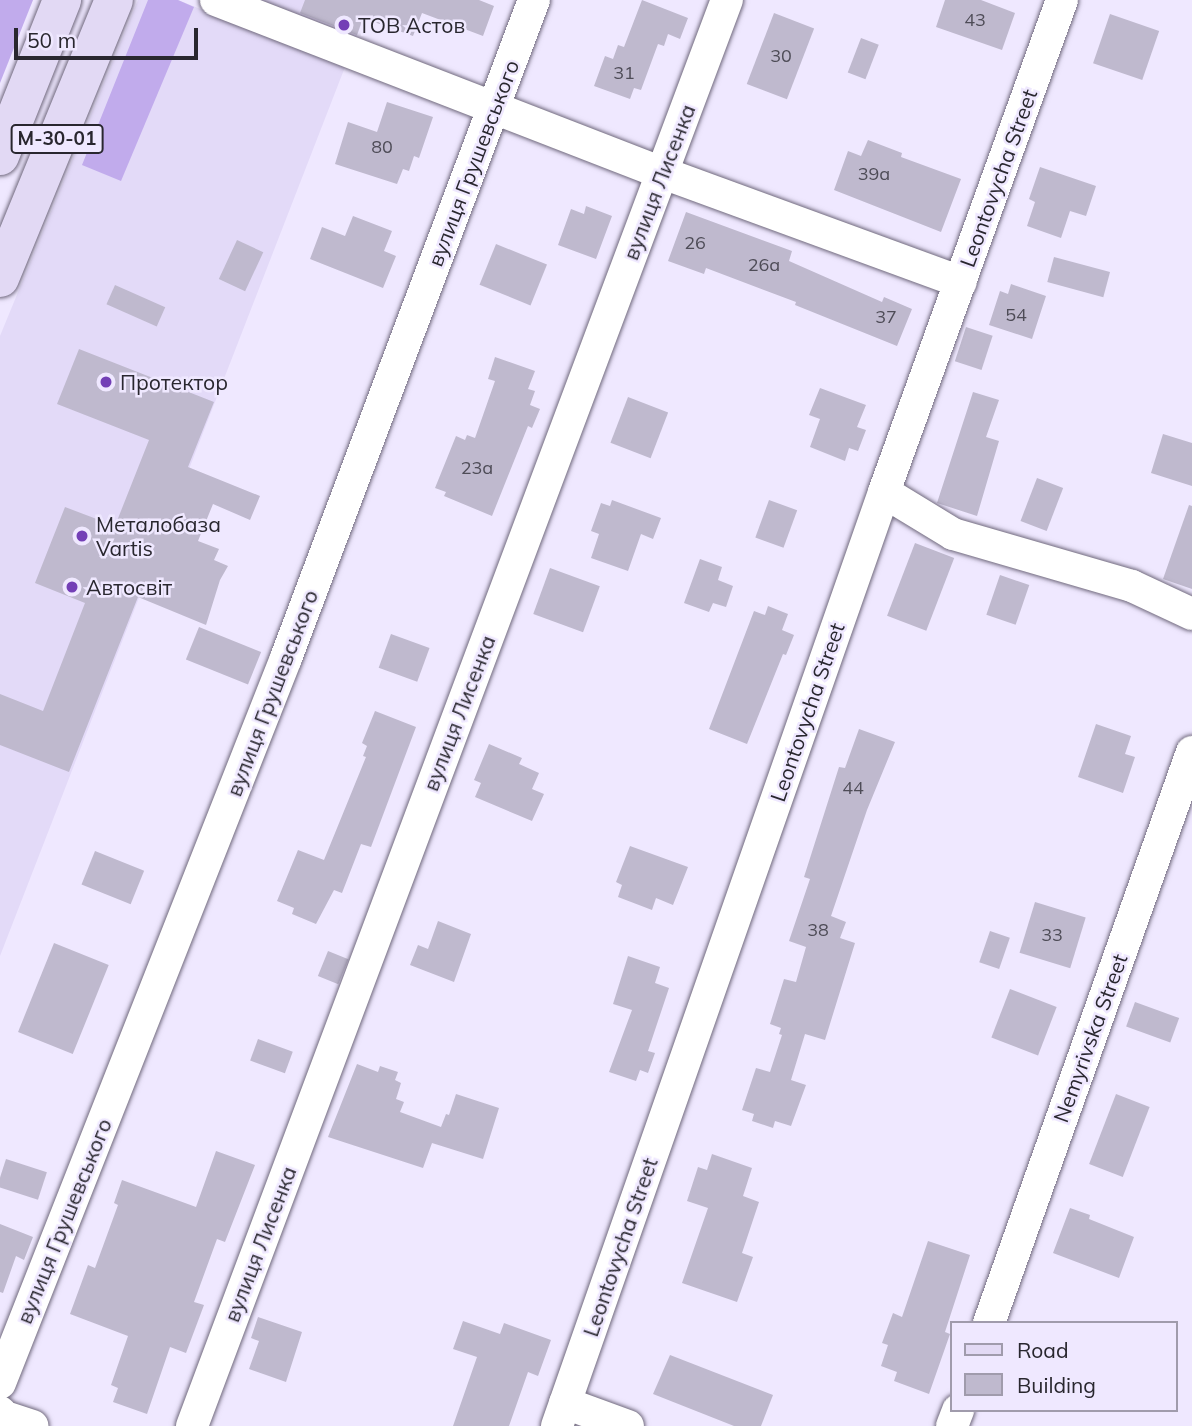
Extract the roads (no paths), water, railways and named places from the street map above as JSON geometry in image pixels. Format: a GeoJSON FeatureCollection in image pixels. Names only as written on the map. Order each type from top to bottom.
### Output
{"type":"FeatureCollection","features":[{"type":"Feature","properties":{"kind":"main road","name":"М-30-01"},"geometry":{"type":"LineString","coordinates":[[0,156],[62,0]]}},
{"type":"Feature","properties":{"kind":"main road","name":"М-30-01"},"geometry":{"type":"LineString","coordinates":[[0,278],[114,0]]}},
{"type":"Feature","properties":{"kind":"street"},"geometry":{"type":"LineString","coordinates":[[216,0],[663,173],[961,282]]}},
{"type":"Feature","properties":{"kind":"street","name":"вулиця Грушевського"},"geometry":{"type":"LineString","coordinates":[[0,1383],[286,659],[534,0]]}},
{"type":"Feature","properties":{"kind":"street","name":"вулиця Лисенка"},"geometry":{"type":"LineString","coordinates":[[192,1426],[727,0]]}},
{"type":"Feature","properties":{"kind":"street","name":"Leontovycha Street"},"geometry":{"type":"LineString","coordinates":[[561,1415],[884,492],[1062,0]]}},
{"type":"Feature","properties":{"kind":"street"},"geometry":{"type":"LineString","coordinates":[[884,492],[953,534],[1132,586],[1192,614]]}},
{"type":"Feature","properties":{"kind":"street","name":"Nemyrivska Street"},"geometry":{"type":"LineString","coordinates":[[990,1321],[1192,752]]}},
{"type":"Feature","properties":{"kind":"street"},"geometry":{"type":"LineString","coordinates":[[0,1412],[2,1416],[32,1426]]}},
{"type":"Feature","properties":{"kind":"street"},"geometry":{"type":"LineString","coordinates":[[561,1415],[628,1426]]}},
{"type":"Feature","properties":{"kind":"place","name":"ТОВ Астов"},"geometry":{"type":"Point","coordinates":[344,25]}},
{"type":"Feature","properties":{"kind":"place","name":"Протектор"},"geometry":{"type":"Point","coordinates":[106,382]}},
{"type":"Feature","properties":{"kind":"place","name":"Металобаза Vartis"},"geometry":{"type":"Point","coordinates":[82,536]}},
{"type":"Feature","properties":{"kind":"place","name":"Автосвіт"},"geometry":{"type":"Point","coordinates":[72,587]}}]}
